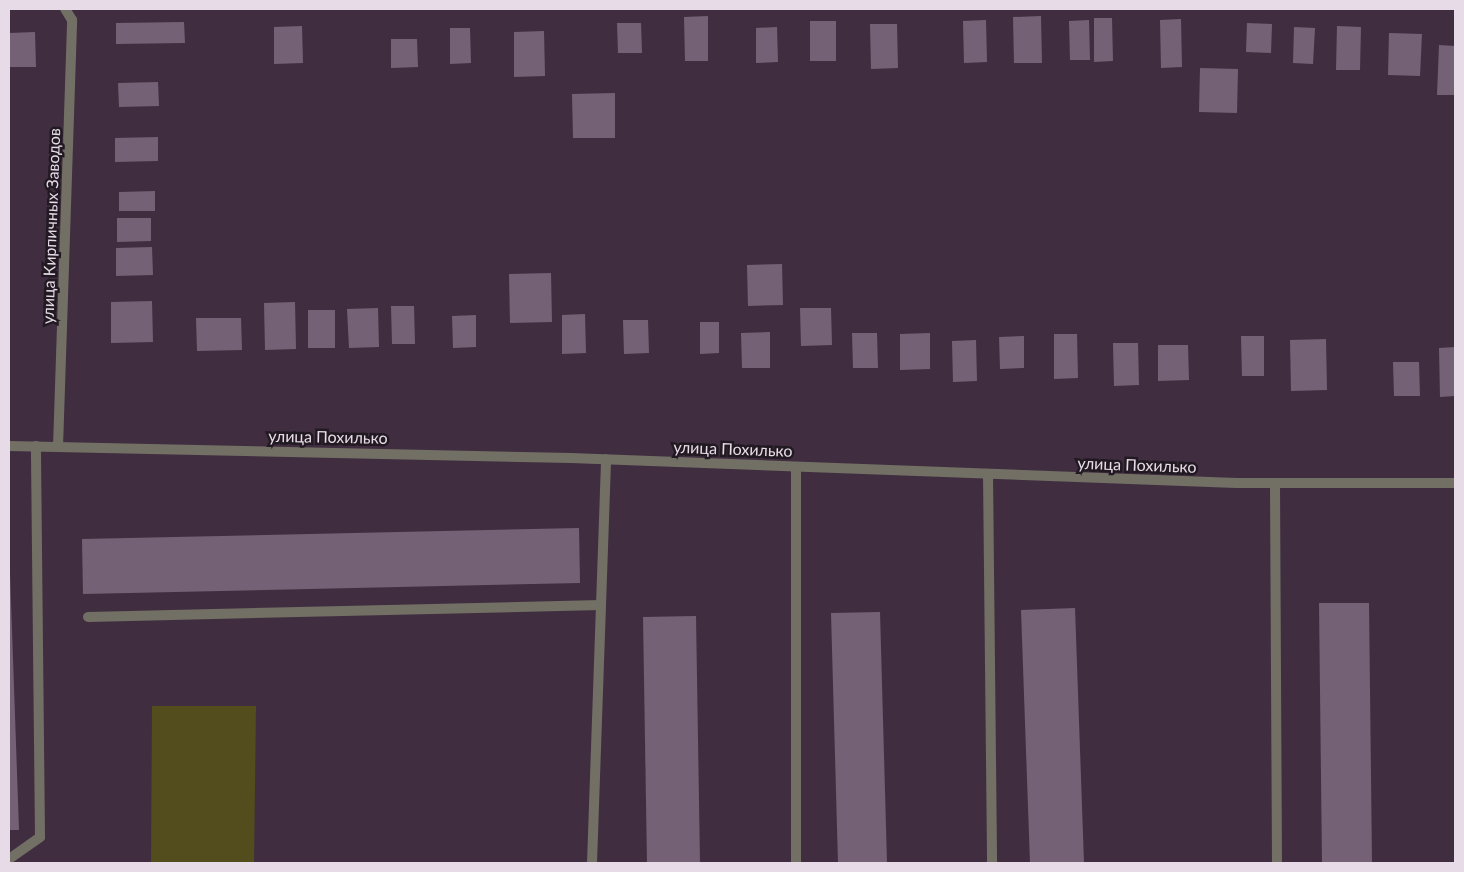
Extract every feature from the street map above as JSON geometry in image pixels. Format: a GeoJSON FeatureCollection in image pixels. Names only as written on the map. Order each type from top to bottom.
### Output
{"type":"FeatureCollection","features":[{"type":"Feature","properties":{"kind":"street","name":"улица Кирпичных Заводов"},"geometry":{"type":"LineString","coordinates":[[58,446],[72,20],[65,9]]}},
{"type":"Feature","properties":{"kind":"street","name":"улица Похилько"},"geometry":{"type":"LineString","coordinates":[[9,446],[606,459],[1275,484],[1455,483]]}},
{"type":"Feature","properties":{"kind":"street"},"geometry":{"type":"LineString","coordinates":[[9,859],[40,837],[36,446]]}},
{"type":"Feature","properties":{"kind":"street"},"geometry":{"type":"LineString","coordinates":[[592,863],[606,459]]}},
{"type":"Feature","properties":{"kind":"street"},"geometry":{"type":"LineString","coordinates":[[796,467],[796,863]]}},
{"type":"Feature","properties":{"kind":"street"},"geometry":{"type":"LineString","coordinates":[[988,474],[992,863]]}},
{"type":"Feature","properties":{"kind":"street"},"geometry":{"type":"LineString","coordinates":[[1275,484],[1277,863]]}},
{"type":"Feature","properties":{"kind":"street"},"geometry":{"type":"LineString","coordinates":[[88,617],[601,605]]}},
{"type":"Feature","properties":{"kind":"shaded area"},"geometry":{"type":"Polygon","coordinates":[[[152,706],[256,706],[254,863],[151,863],[152,706]]]}},
{"type":"Feature","properties":{"kind":"building"},"geometry":{"type":"Polygon","coordinates":[[[708,16],[708,61],[685,61],[684,17],[708,16]]]}},
{"type":"Feature","properties":{"kind":"building"},"geometry":{"type":"Polygon","coordinates":[[[1041,16],[1042,63],[1014,63],[1013,17],[1041,16]]]}},
{"type":"Feature","properties":{"kind":"building"},"geometry":{"type":"Polygon","coordinates":[[[1094,18],[1112,18],[1113,61],[1094,62],[1094,18]]]}},
{"type":"Feature","properties":{"kind":"building"},"geometry":{"type":"Polygon","coordinates":[[[1181,19],[1182,67],[1161,68],[1160,20],[1181,19]]]}},
{"type":"Feature","properties":{"kind":"building"},"geometry":{"type":"Polygon","coordinates":[[[986,20],[987,62],[964,63],[963,21],[986,20]]]}},
{"type":"Feature","properties":{"kind":"building"},"geometry":{"type":"Polygon","coordinates":[[[1089,20],[1090,60],[1070,60],[1069,21],[1089,20]]]}},
{"type":"Feature","properties":{"kind":"building"},"geometry":{"type":"Polygon","coordinates":[[[810,21],[836,21],[836,61],[810,61],[810,21]]]}},
{"type":"Feature","properties":{"kind":"building"},"geometry":{"type":"Polygon","coordinates":[[[184,22],[185,43],[116,44],[116,23],[184,22]]]}},
{"type":"Feature","properties":{"kind":"building"},"geometry":{"type":"Polygon","coordinates":[[[617,23],[641,23],[642,53],[618,53],[617,23]]]}},
{"type":"Feature","properties":{"kind":"building"},"geometry":{"type":"Polygon","coordinates":[[[1247,23],[1272,24],[1271,53],[1246,52],[1247,23]]]}},
{"type":"Feature","properties":{"kind":"building"},"geometry":{"type":"Polygon","coordinates":[[[870,24],[897,24],[898,68],[871,69],[870,24]]]}},
{"type":"Feature","properties":{"kind":"building"},"geometry":{"type":"Polygon","coordinates":[[[302,26],[303,63],[274,64],[274,27],[302,26]]]}},
{"type":"Feature","properties":{"kind":"building"},"geometry":{"type":"Polygon","coordinates":[[[1337,26],[1361,27],[1360,70],[1336,70],[1337,26]]]}},
{"type":"Feature","properties":{"kind":"building"},"geometry":{"type":"Polygon","coordinates":[[[777,27],[778,62],[756,63],[756,28],[777,27]]]}},
{"type":"Feature","properties":{"kind":"building"},"geometry":{"type":"Polygon","coordinates":[[[1294,27],[1315,28],[1313,64],[1293,63],[1294,27]]]}},
{"type":"Feature","properties":{"kind":"building"},"geometry":{"type":"Polygon","coordinates":[[[450,28],[470,28],[471,63],[450,64],[450,28]]]}},
{"type":"Feature","properties":{"kind":"building"},"geometry":{"type":"Polygon","coordinates":[[[544,31],[545,76],[514,77],[514,32],[544,31]]]}},
{"type":"Feature","properties":{"kind":"building"},"geometry":{"type":"Polygon","coordinates":[[[35,32],[36,67],[10,67],[9,33],[35,32]]]}},
{"type":"Feature","properties":{"kind":"building"},"geometry":{"type":"Polygon","coordinates":[[[1389,33],[1422,34],[1420,76],[1388,75],[1389,33]]]}},
{"type":"Feature","properties":{"kind":"building"},"geometry":{"type":"Polygon","coordinates":[[[391,39],[417,39],[418,67],[391,68],[391,39]]]}},
{"type":"Feature","properties":{"kind":"building"},"geometry":{"type":"Polygon","coordinates":[[[1439,45],[1455,46],[1455,95],[1437,95],[1439,45]]]}},
{"type":"Feature","properties":{"kind":"building"},"geometry":{"type":"Polygon","coordinates":[[[1200,68],[1238,69],[1237,113],[1199,112],[1200,68]]]}},
{"type":"Feature","properties":{"kind":"building"},"geometry":{"type":"Polygon","coordinates":[[[158,82],[159,106],[119,107],[118,83],[158,82]]]}},
{"type":"Feature","properties":{"kind":"building"},"geometry":{"type":"Polygon","coordinates":[[[615,93],[615,138],[573,138],[572,94],[615,93]]]}},
{"type":"Feature","properties":{"kind":"building"},"geometry":{"type":"Polygon","coordinates":[[[158,137],[158,161],[115,162],[115,138],[158,137]]]}},
{"type":"Feature","properties":{"kind":"building"},"geometry":{"type":"Polygon","coordinates":[[[155,191],[155,211],[119,211],[119,192],[155,191]]]}},
{"type":"Feature","properties":{"kind":"building"},"geometry":{"type":"Polygon","coordinates":[[[117,218],[151,218],[151,241],[117,242],[117,218]]]}},
{"type":"Feature","properties":{"kind":"building"},"geometry":{"type":"Polygon","coordinates":[[[152,247],[153,275],[116,276],[116,248],[152,247]]]}},
{"type":"Feature","properties":{"kind":"building"},"geometry":{"type":"Polygon","coordinates":[[[782,264],[783,305],[748,306],[747,265],[782,264]]]}},
{"type":"Feature","properties":{"kind":"building"},"geometry":{"type":"Polygon","coordinates":[[[551,273],[552,322],[510,323],[509,274],[551,273]]]}},
{"type":"Feature","properties":{"kind":"building"},"geometry":{"type":"Polygon","coordinates":[[[152,301],[153,342],[111,343],[111,302],[152,301]]]}},
{"type":"Feature","properties":{"kind":"building"},"geometry":{"type":"Polygon","coordinates":[[[295,302],[296,349],[265,350],[264,303],[295,302]]]}},
{"type":"Feature","properties":{"kind":"building"},"geometry":{"type":"Polygon","coordinates":[[[391,306],[414,306],[415,344],[392,344],[391,306]]]}},
{"type":"Feature","properties":{"kind":"building"},"geometry":{"type":"Polygon","coordinates":[[[378,308],[379,347],[349,348],[347,309],[378,308]]]}},
{"type":"Feature","properties":{"kind":"building"},"geometry":{"type":"Polygon","coordinates":[[[800,308],[831,308],[832,345],[801,346],[800,308]]]}},
{"type":"Feature","properties":{"kind":"building"},"geometry":{"type":"Polygon","coordinates":[[[308,310],[335,310],[335,348],[308,348],[308,310]]]}},
{"type":"Feature","properties":{"kind":"building"},"geometry":{"type":"Polygon","coordinates":[[[585,314],[586,353],[562,354],[562,315],[585,314]]]}},
{"type":"Feature","properties":{"kind":"building"},"geometry":{"type":"Polygon","coordinates":[[[476,315],[476,347],[453,348],[452,316],[476,315]]]}},
{"type":"Feature","properties":{"kind":"building"},"geometry":{"type":"Polygon","coordinates":[[[196,318],[241,318],[242,350],[197,351],[196,318]]]}},
{"type":"Feature","properties":{"kind":"building"},"geometry":{"type":"Polygon","coordinates":[[[623,320],[648,320],[649,353],[624,354],[623,320]]]}},
{"type":"Feature","properties":{"kind":"building"},"geometry":{"type":"Polygon","coordinates":[[[700,322],[719,322],[719,353],[700,354],[700,322]]]}},
{"type":"Feature","properties":{"kind":"building"},"geometry":{"type":"Polygon","coordinates":[[[770,332],[770,368],[742,368],[741,333],[770,332]]]}},
{"type":"Feature","properties":{"kind":"building"},"geometry":{"type":"Polygon","coordinates":[[[852,333],[877,333],[878,368],[853,368],[852,333]]]}},
{"type":"Feature","properties":{"kind":"building"},"geometry":{"type":"Polygon","coordinates":[[[930,333],[930,369],[900,370],[900,334],[930,333]]]}},
{"type":"Feature","properties":{"kind":"building"},"geometry":{"type":"Polygon","coordinates":[[[1054,334],[1077,334],[1078,378],[1054,379],[1054,334]]]}},
{"type":"Feature","properties":{"kind":"building"},"geometry":{"type":"Polygon","coordinates":[[[1024,336],[1024,368],[1000,369],[999,337],[1024,336]]]}},
{"type":"Feature","properties":{"kind":"building"},"geometry":{"type":"Polygon","coordinates":[[[1241,336],[1264,336],[1264,376],[1242,376],[1241,336]]]}},
{"type":"Feature","properties":{"kind":"building"},"geometry":{"type":"Polygon","coordinates":[[[1326,339],[1327,390],[1291,391],[1290,340],[1326,339]]]}},
{"type":"Feature","properties":{"kind":"building"},"geometry":{"type":"Polygon","coordinates":[[[976,340],[977,381],[953,382],[952,341],[976,340]]]}},
{"type":"Feature","properties":{"kind":"building"},"geometry":{"type":"Polygon","coordinates":[[[1113,343],[1138,343],[1139,385],[1114,386],[1113,343]]]}},
{"type":"Feature","properties":{"kind":"building"},"geometry":{"type":"Polygon","coordinates":[[[1158,345],[1188,345],[1189,380],[1158,381],[1158,345]]]}},
{"type":"Feature","properties":{"kind":"building"},"geometry":{"type":"Polygon","coordinates":[[[1455,347],[1455,396],[1440,397],[1439,348],[1455,347]]]}},
{"type":"Feature","properties":{"kind":"building"},"geometry":{"type":"Polygon","coordinates":[[[1393,362],[1419,362],[1420,396],[1394,396],[1393,362]]]}},
{"type":"Feature","properties":{"kind":"building"},"geometry":{"type":"Polygon","coordinates":[[[579,528],[580,583],[83,594],[82,539],[579,528]]]}},
{"type":"Feature","properties":{"kind":"building"},"geometry":{"type":"Polygon","coordinates":[[[9,544],[19,830],[9,830],[9,544]]]}},
{"type":"Feature","properties":{"kind":"building"},"geometry":{"type":"Polygon","coordinates":[[[1319,603],[1369,603],[1372,863],[1322,863],[1319,603]]]}},
{"type":"Feature","properties":{"kind":"building"},"geometry":{"type":"Polygon","coordinates":[[[1075,608],[1084,863],[1030,863],[1021,610],[1075,608]]]}},
{"type":"Feature","properties":{"kind":"building"},"geometry":{"type":"Polygon","coordinates":[[[880,612],[887,863],[838,863],[831,613],[880,612]]]}},
{"type":"Feature","properties":{"kind":"building"},"geometry":{"type":"Polygon","coordinates":[[[696,616],[700,863],[647,863],[643,617],[696,616]]]}}]}
